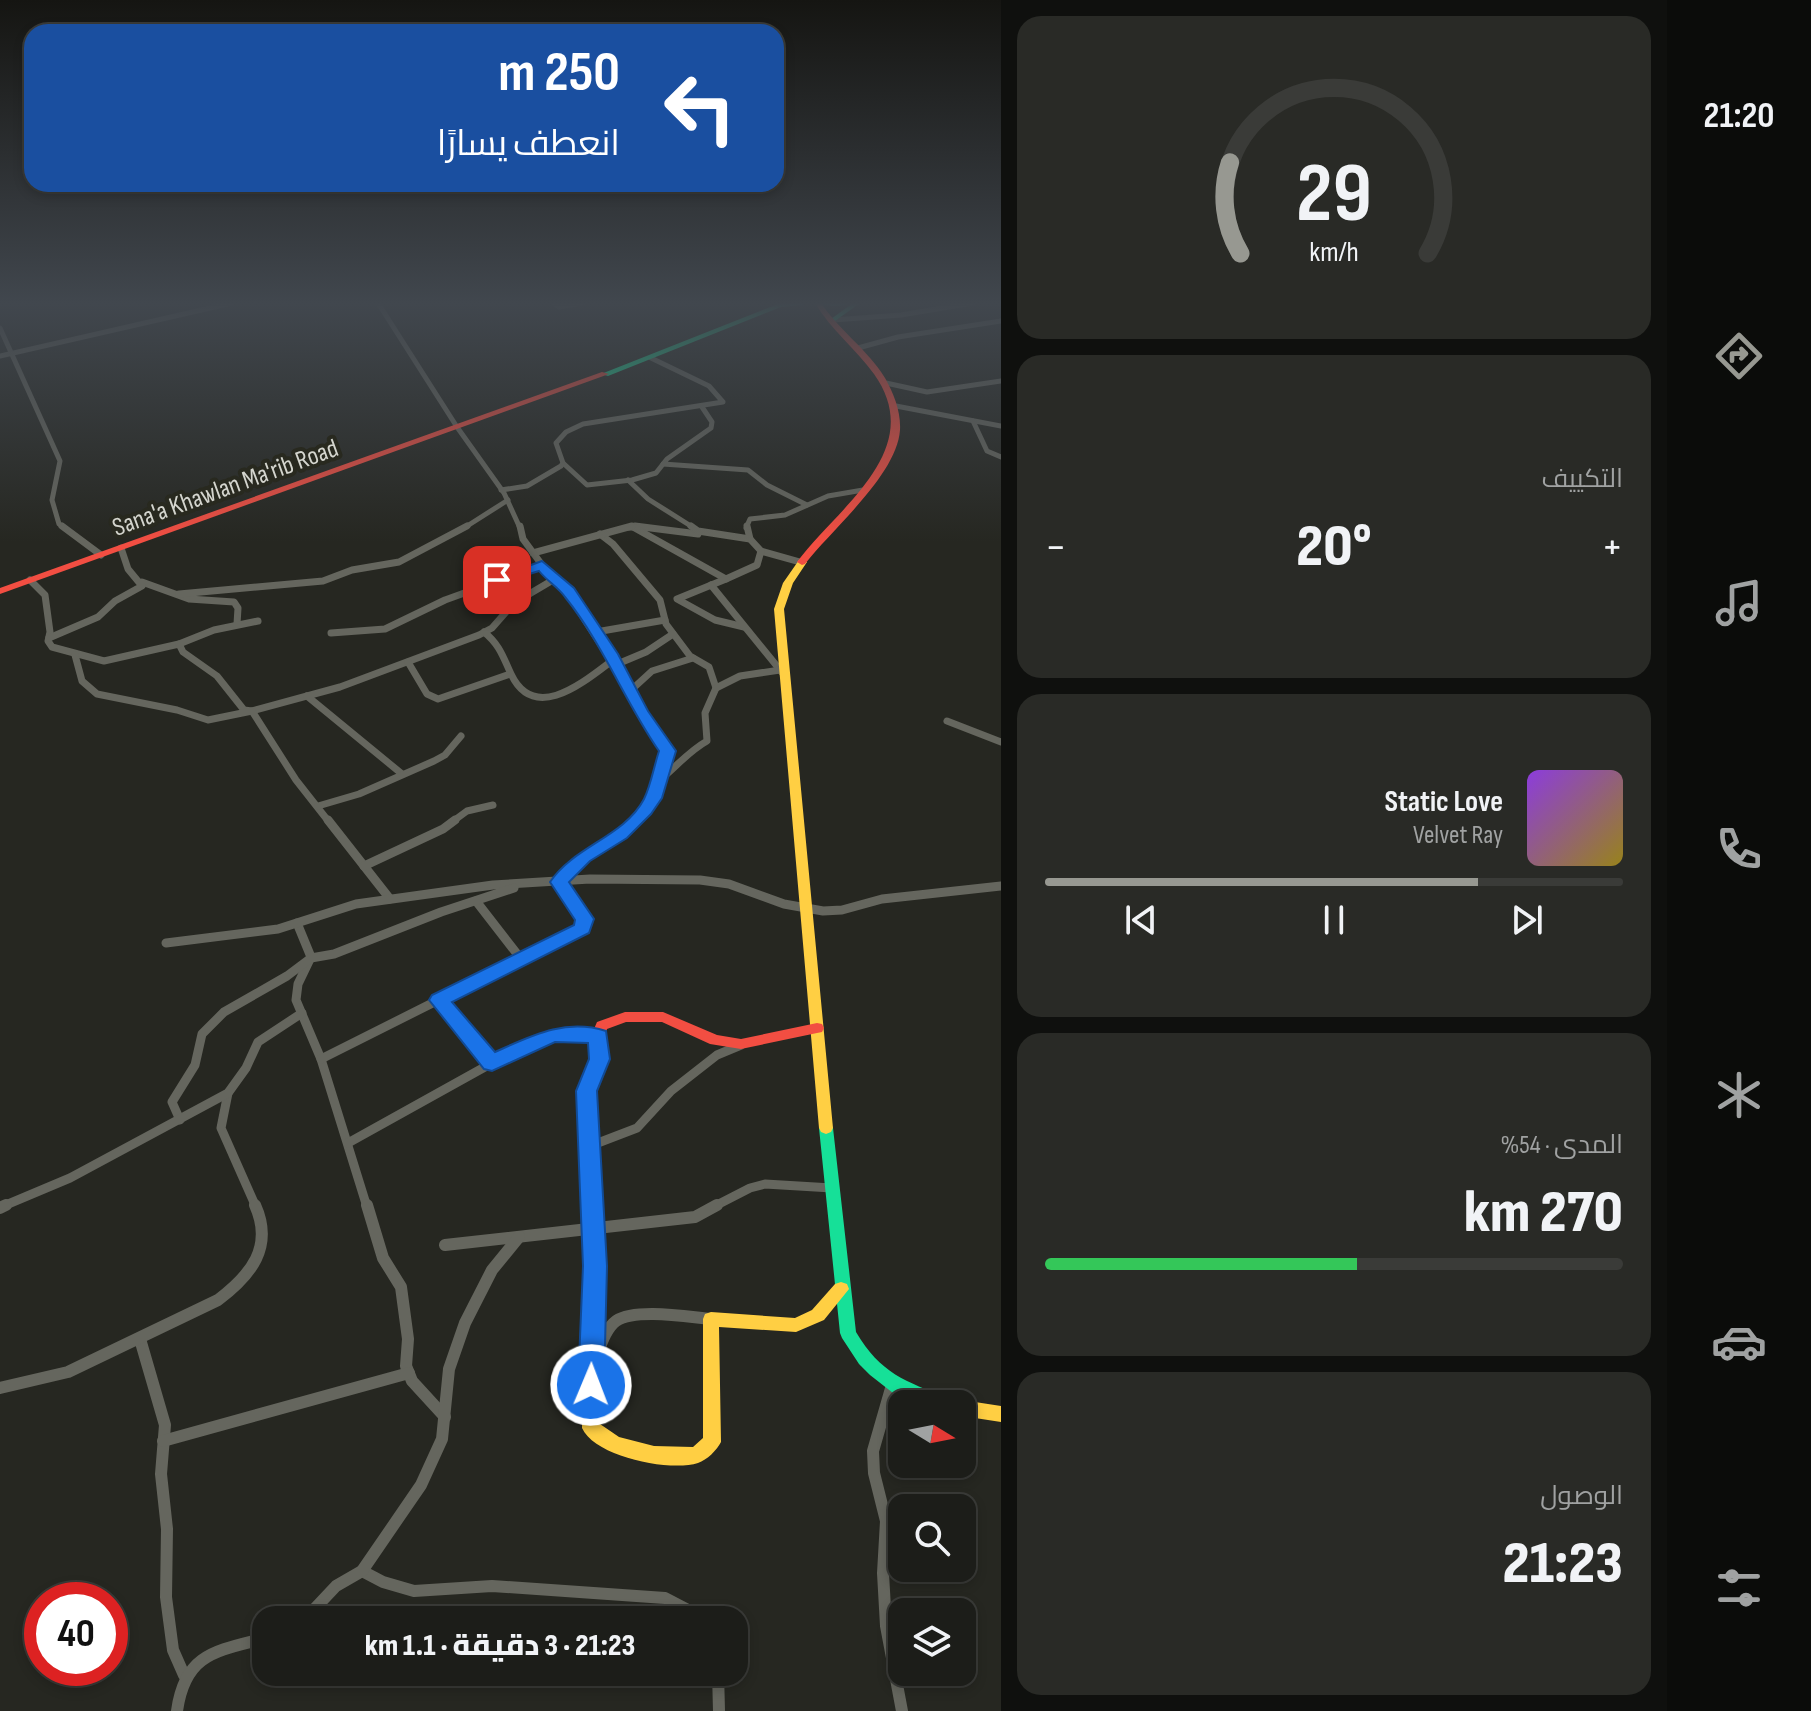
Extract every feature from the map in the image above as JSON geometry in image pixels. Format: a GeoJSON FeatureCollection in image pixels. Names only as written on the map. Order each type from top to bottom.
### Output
{"type":"FeatureCollection","features":[{"type":"Feature","properties":{"kind":"street"},"geometry":{"type":"LineString","coordinates":[[25,383],[60,461],[52,500],[59,524],[101,555]]}},
{"type":"Feature","properties":{"kind":"street"},"geometry":{"type":"LineString","coordinates":[[429,383],[508,500],[518,518],[523,539],[553,580],[569,591],[629,692],[666,746],[653,798],[634,822],[584,857],[559,882]]}},
{"type":"Feature","properties":{"kind":"street","name":"Sana'a Khawlan Ma'rib Road"},"geometry":{"type":"LineString","coordinates":[[0,591],[581,383]]}},
{"type":"Feature","properties":{"kind":"street"},"geometry":{"type":"LineString","coordinates":[[702,383],[722,399],[719,404],[599,420],[565,431],[556,443],[563,463],[587,485],[628,480],[656,473],[663,464],[711,428],[712,422],[702,407]]}},
{"type":"Feature","properties":{"kind":"street"},"geometry":{"type":"LineString","coordinates":[[886,383],[927,392],[989,383]]}},
{"type":"Feature","properties":{"kind":"street"},"geometry":{"type":"LineString","coordinates":[[886,383],[902,427],[891,458],[800,562],[782,588],[779,609],[782,673],[847,1331],[865,1362],[892,1385],[905,1390]]}},
{"type":"Feature","properties":{"kind":"street"},"geometry":{"type":"LineString","coordinates":[[896,406],[1001,426]]}},
{"type":"Feature","properties":{"kind":"street"},"geometry":{"type":"LineString","coordinates":[[973,421],[987,451],[1001,457]]}},
{"type":"Feature","properties":{"kind":"street"},"geometry":{"type":"LineString","coordinates":[[501,490],[527,486],[563,463]]}},
{"type":"Feature","properties":{"kind":"street"},"geometry":{"type":"LineString","coordinates":[[663,464],[748,470],[767,485],[807,505]]}},
{"type":"Feature","properties":{"kind":"street"},"geometry":{"type":"LineString","coordinates":[[628,480],[672,516],[711,535]]}},
{"type":"Feature","properties":{"kind":"street"},"geometry":{"type":"LineString","coordinates":[[800,562],[761,551],[750,539],[746,528],[750,519],[785,515],[828,496],[863,490]]}},
{"type":"Feature","properties":{"kind":"street"},"geometry":{"type":"LineString","coordinates":[[179,594],[323,581],[352,570],[399,562],[487,516],[508,500]]}},
{"type":"Feature","properties":{"kind":"street"},"geometry":{"type":"LineString","coordinates":[[533,553],[633,526],[750,539]]}},
{"type":"Feature","properties":{"kind":"street"},"geometry":{"type":"LineString","coordinates":[[633,526],[726,579]]}},
{"type":"Feature","properties":{"kind":"street"},"geometry":{"type":"LineString","coordinates":[[600,534],[613,544],[660,600],[665,620],[673,634],[693,658],[709,667],[716,688]]}},
{"type":"Feature","properties":{"kind":"street"},"geometry":{"type":"LineString","coordinates":[[121,548],[128,569],[142,582],[189,599],[234,602],[238,608],[237,624]]}},
{"type":"Feature","properties":{"kind":"street"},"geometry":{"type":"LineString","coordinates":[[660,600],[677,599],[757,565],[761,551]]}},
{"type":"Feature","properties":{"kind":"street"},"geometry":{"type":"LineString","coordinates":[[331,633],[385,629],[445,600],[542,565]]}},
{"type":"Feature","properties":{"kind":"street"},"geometry":{"type":"LineString","coordinates":[[30,580],[45,595],[52,647],[93,660],[113,660],[179,644],[237,624],[258,621]]}},
{"type":"Feature","properties":{"kind":"street"},"geometry":{"type":"LineString","coordinates":[[75,655],[82,681],[97,694],[177,710],[208,720],[307,696],[484,632],[500,621],[514,603],[553,580]]}},
{"type":"Feature","properties":{"kind":"street"},"geometry":{"type":"LineString","coordinates":[[49,638],[98,617],[115,601],[137,591],[142,582]]}},
{"type":"Feature","properties":{"kind":"street"},"geometry":{"type":"LineString","coordinates":[[711,585],[725,598],[744,627],[782,673]]}},
{"type":"Feature","properties":{"kind":"street"},"geometry":{"type":"LineString","coordinates":[[677,599],[715,620],[744,627]]}},
{"type":"Feature","properties":{"kind":"street"},"geometry":{"type":"LineString","coordinates":[[596,632],[665,620]]}},
{"type":"Feature","properties":{"kind":"street"},"geometry":{"type":"LineString","coordinates":[[484,632],[503,649],[510,674],[519,687],[533,695],[555,698],[570,692],[614,663],[646,652],[673,634]]}},
{"type":"Feature","properties":{"kind":"street"},"geometry":{"type":"LineString","coordinates":[[179,644],[183,652],[217,676],[244,710],[252,711]]}},
{"type":"Feature","properties":{"kind":"street"},"geometry":{"type":"LineString","coordinates":[[629,692],[652,671],[693,658]]}},
{"type":"Feature","properties":{"kind":"street"},"geometry":{"type":"LineString","coordinates":[[408,662],[427,694],[438,699],[510,674]]}},
{"type":"Feature","properties":{"kind":"street"},"geometry":{"type":"LineString","coordinates":[[659,781],[684,761],[691,750],[707,741],[705,713],[716,688],[740,676],[782,673]]}},
{"type":"Feature","properties":{"kind":"street"},"geometry":{"type":"LineString","coordinates":[[307,696],[339,724],[369,743],[402,774]]}},
{"type":"Feature","properties":{"kind":"street"},"geometry":{"type":"LineString","coordinates":[[252,711],[296,780],[390,899]]}},
{"type":"Feature","properties":{"kind":"street"},"geometry":{"type":"LineString","coordinates":[[947,721],[1001,742]]}},
{"type":"Feature","properties":{"kind":"street"},"geometry":{"type":"LineString","coordinates":[[318,806],[359,794],[445,755],[461,736]]}},
{"type":"Feature","properties":{"kind":"street"},"geometry":{"type":"LineString","coordinates":[[364,866],[443,829],[467,811],[493,805]]}},
{"type":"Feature","properties":{"kind":"street"},"geometry":{"type":"LineString","coordinates":[[166,943],[278,929],[324,912],[480,886],[636,879],[715,882],[806,909],[842,910],[882,899],[1001,886]]}},
{"type":"Feature","properties":{"kind":"street"},"geometry":{"type":"LineString","coordinates":[[321,1059],[582,928],[585,923],[559,882]]}},
{"type":"Feature","properties":{"kind":"street"},"geometry":{"type":"LineString","coordinates":[[180,1120],[172,1102],[195,1065],[202,1034],[224,1012],[287,976],[311,958],[334,954],[522,885]]}},
{"type":"Feature","properties":{"kind":"street"},"geometry":{"type":"LineString","coordinates":[[476,901],[521,959]]}},
{"type":"Feature","properties":{"kind":"street"},"geometry":{"type":"LineString","coordinates":[[297,923],[311,958],[298,984],[296,1000],[321,1059],[383,1258],[401,1287],[408,1339],[406,1366],[412,1381],[445,1417]]}},
{"type":"Feature","properties":{"kind":"street"},"geometry":{"type":"LineString","coordinates":[[439,1000],[492,1063]]}},
{"type":"Feature","properties":{"kind":"street"},"geometry":{"type":"LineString","coordinates":[[0,1388],[68,1372],[218,1300],[238,1285],[256,1260],[264,1225],[221,1128],[228,1093],[246,1068],[258,1042],[302,1013]]}},
{"type":"Feature","properties":{"kind":"street"},"geometry":{"type":"LineString","coordinates":[[711,1319],[712,1442],[705,1451],[693,1456],[623,1447],[597,1437],[591,1428],[589,1405],[595,1266],[587,1091],[600,1059],[598,1036],[602,1026],[609,1021],[625,1017],[663,1017],[715,1040],[741,1044]]}},
{"type":"Feature","properties":{"kind":"street"},"geometry":{"type":"LineString","coordinates":[[590,1146],[637,1128],[671,1091],[717,1055],[741,1044],[817,1028]]}},
{"type":"Feature","properties":{"kind":"street"},"geometry":{"type":"LineString","coordinates":[[348,1143],[492,1063],[552,1035],[598,1036]]}},
{"type":"Feature","properties":{"kind":"street"},"geometry":{"type":"LineString","coordinates":[[0,1208],[70,1178],[228,1093]]}},
{"type":"Feature","properties":{"kind":"street"},"geometry":{"type":"LineString","coordinates":[[445,1245],[695,1217],[750,1188],[765,1184],[832,1188]]}},
{"type":"Feature","properties":{"kind":"street"},"geometry":{"type":"LineString","coordinates":[[317,1606],[336,1586],[362,1571],[421,1485],[442,1439],[449,1369],[465,1323],[492,1270],[519,1237]]}},
{"type":"Feature","properties":{"kind":"street"},"geometry":{"type":"LineString","coordinates":[[592,1365],[610,1328],[618,1320],[632,1317],[711,1319],[796,1325],[818,1315],[841,1289]]}},
{"type":"Feature","properties":{"kind":"street"},"geometry":{"type":"LineString","coordinates":[[140,1339],[165,1425],[161,1474],[167,1529],[168,1621],[173,1650],[184,1675]]}},
{"type":"Feature","properties":{"kind":"street"},"geometry":{"type":"LineString","coordinates":[[163,1441],[409,1373]]}},
{"type":"Feature","properties":{"kind":"street"},"geometry":{"type":"LineString","coordinates":[[892,1385],[873,1451],[874,1473],[886,1521],[883,1573],[886,1626],[902,1711]]}},
{"type":"Feature","properties":{"kind":"street"},"geometry":{"type":"LineString","coordinates":[[976,1410],[1001,1414]]}},
{"type":"Feature","properties":{"kind":"street"},"geometry":{"type":"LineString","coordinates":[[362,1571],[392,1588],[417,1593],[493,1586],[665,1598],[680,1606]]}},
{"type":"Feature","properties":{"kind":"street"},"geometry":{"type":"LineString","coordinates":[[177,1711],[178,1688],[184,1675],[201,1657],[252,1642]]}},
{"type":"Feature","properties":{"kind":"street"},"geometry":{"type":"LineString","coordinates":[[718,1686],[719,1711]]}},
{"type":"Feature","properties":{"kind":"traffic: fast"},"geometry":{"type":"LineString","coordinates":[[826,1128],[848,1333],[875,1370],[905,1390]]}},
{"type":"Feature","properties":{"kind":"traffic: slow"},"geometry":{"type":"LineString","coordinates":[[802,562],[788,583],[779,609],[826,1128]]}},
{"type":"Feature","properties":{"kind":"traffic: slow"},"geometry":{"type":"LineString","coordinates":[[594,1247],[591,1428],[601,1437],[626,1449],[654,1455],[696,1455],[712,1442],[711,1319],[796,1325],[818,1315],[841,1289]]}},
{"type":"Feature","properties":{"kind":"traffic: slow"},"geometry":{"type":"LineString","coordinates":[[976,1410],[1001,1414]]}},
{"type":"Feature","properties":{"kind":"traffic: jam"},"geometry":{"type":"LineString","coordinates":[[0,591],[580,383]]}},
{"type":"Feature","properties":{"kind":"traffic: jam"},"geometry":{"type":"LineString","coordinates":[[802,562],[875,478],[889,455],[896,432],[894,406],[883,383]]}},
{"type":"Feature","properties":{"kind":"traffic: jam"},"geometry":{"type":"LineString","coordinates":[[594,1247],[587,1091],[600,1059],[598,1036],[602,1026],[625,1017],[663,1017],[715,1040],[741,1044],[817,1028]]}},
{"type":"Feature","properties":{"kind":"route"},"geometry":{"type":"LineString","coordinates":[[497,580],[542,565],[553,580],[569,591],[610,654],[640,711],[668,751],[653,798],[645,810],[621,834],[584,857],[559,882],[585,919],[582,928],[439,1000],[492,1063],[552,1035],[579,1033],[598,1036],[600,1059],[587,1091],[595,1266],[591,1304],[591,1385]]}}]}
